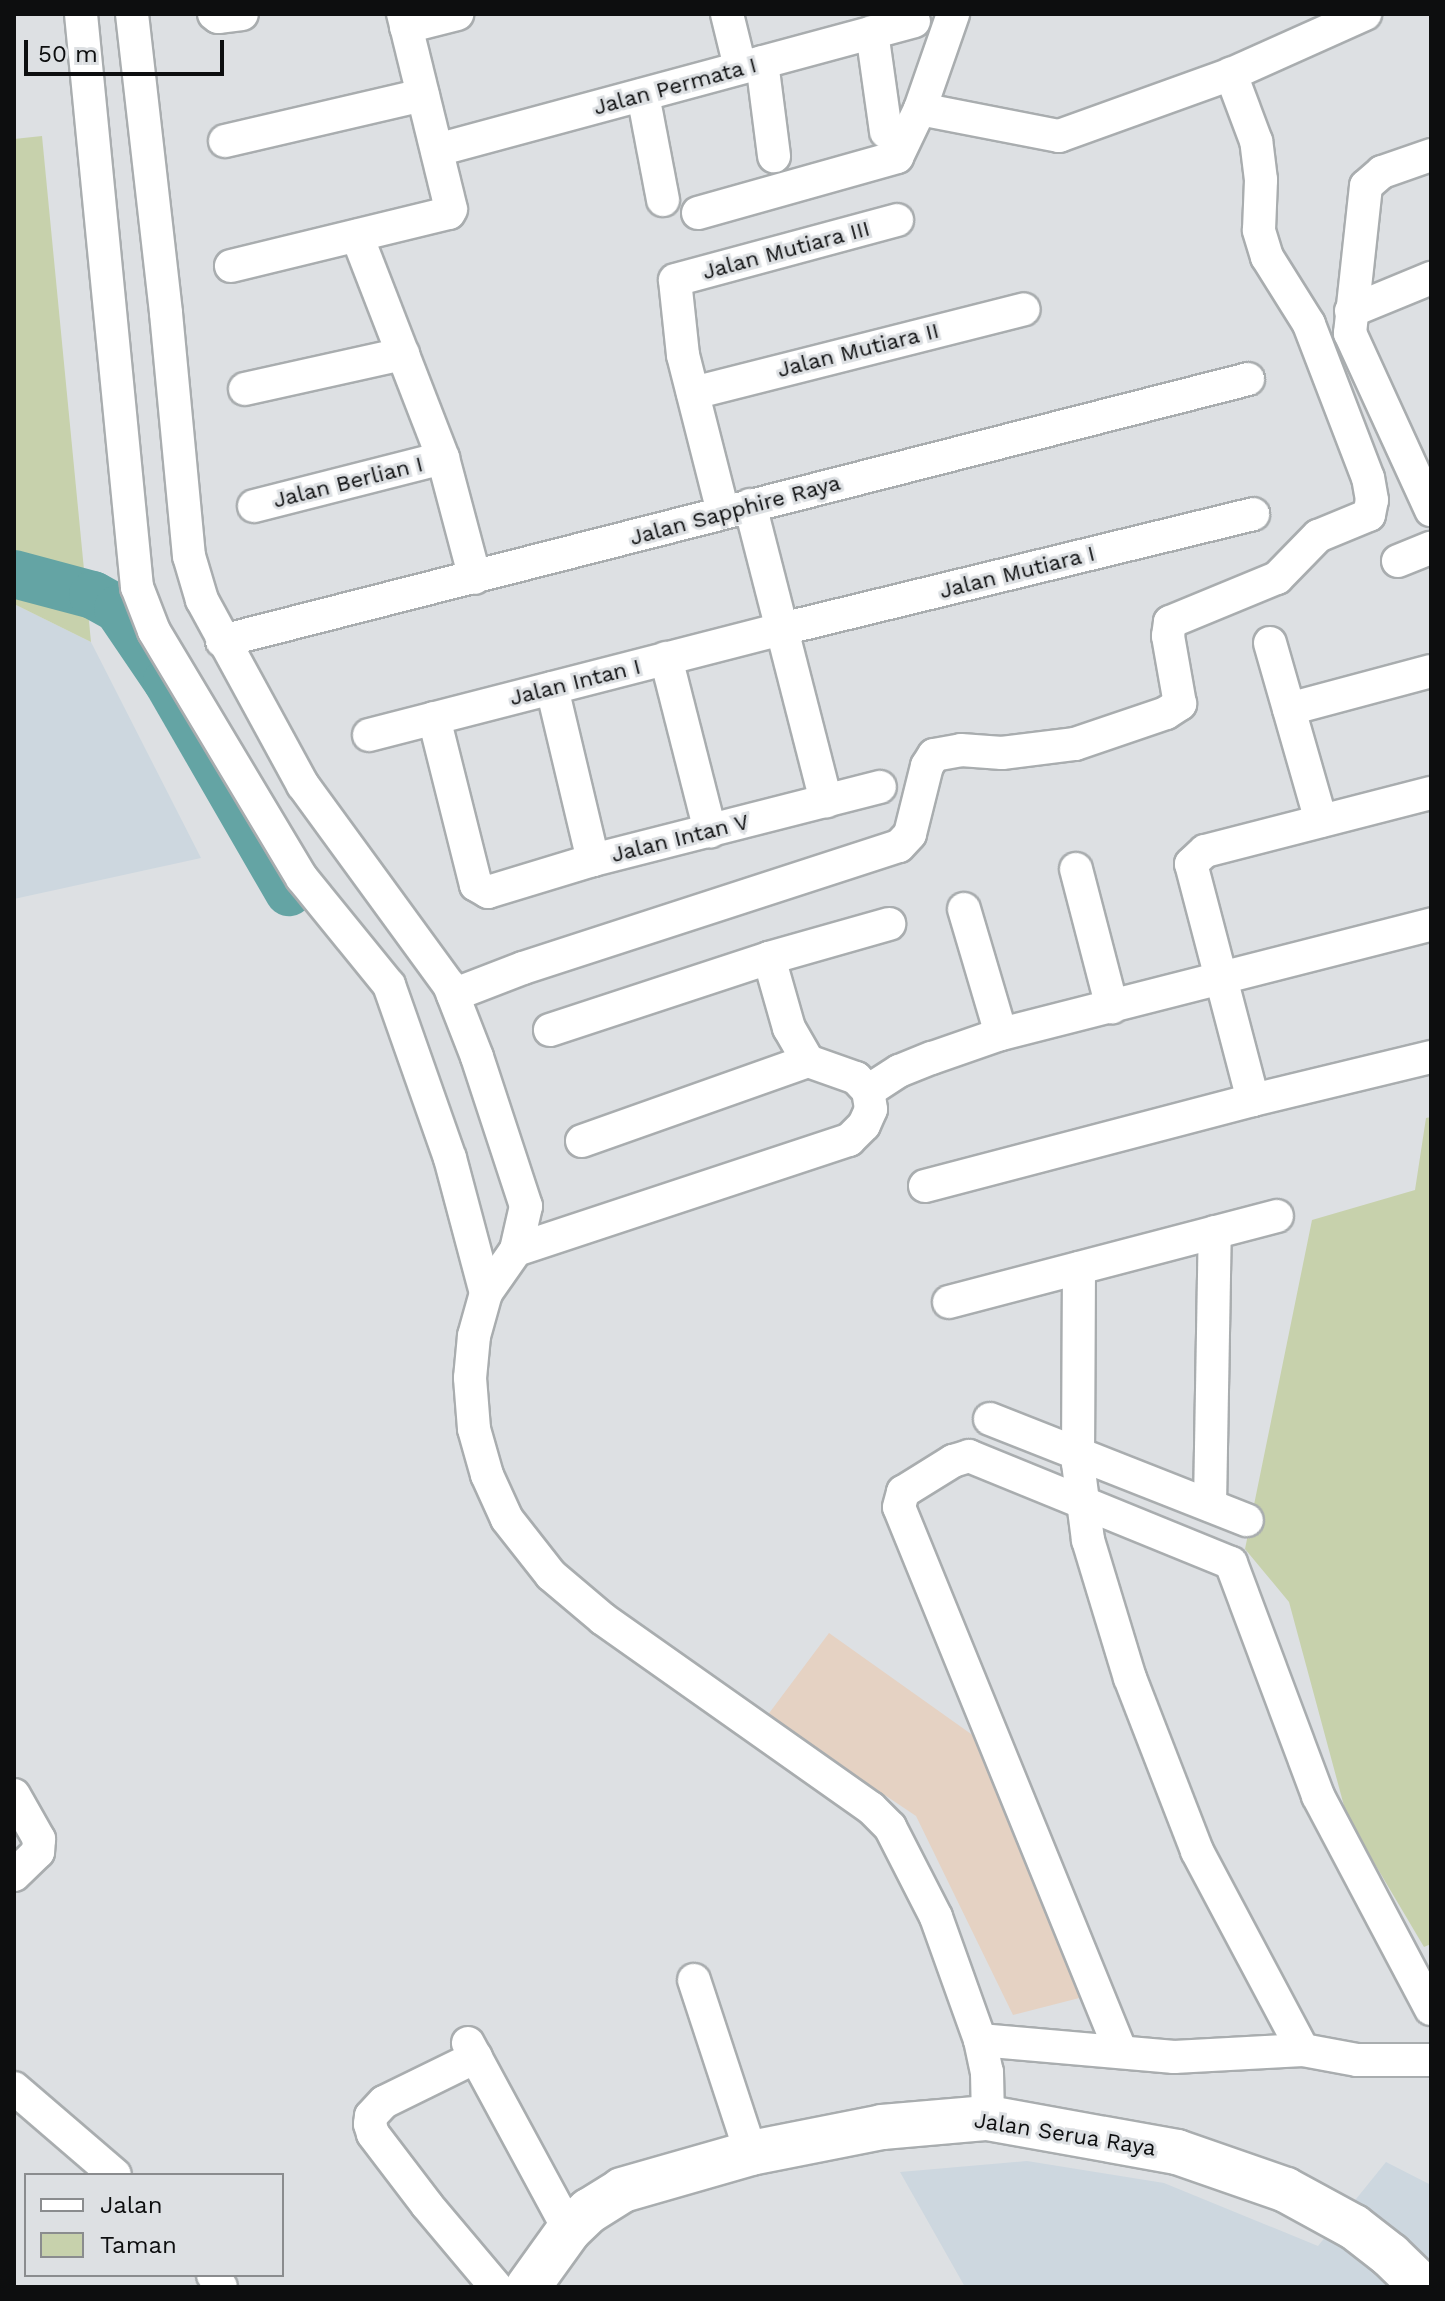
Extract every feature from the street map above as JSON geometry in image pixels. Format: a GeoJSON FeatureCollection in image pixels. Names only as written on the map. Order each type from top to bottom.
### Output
{"type":"FeatureCollection","features":[{"type":"Feature","properties":{"kind":"main road","name":"Jalan Serua Raya"},"geometry":{"type":"LineString","coordinates":[[528,2287],[569,2230],[622,2190],[751,2153],[882,2127],[988,2118],[1177,2152],[1286,2190],[1354,2227],[1390,2255],[1423,2287]]}},
{"type":"Feature","properties":{"kind":"street"},"geometry":{"type":"LineString","coordinates":[[81,14],[137,587],[154,631],[302,878],[389,985],[450,1158],[486,1293]]}},
{"type":"Feature","properties":{"kind":"street"},"geometry":{"type":"LineString","coordinates":[[132,14],[166,313],[189,556],[202,600],[303,785],[414,934],[453,995],[526,1206],[516,1250],[486,1293],[474,1336],[470,1378],[474,1429],[487,1475],[507,1519],[551,1575],[603,1619],[871,1808],[890,1827],[936,1917],[980,2040],[987,2072],[988,2118]]}},
{"type":"Feature","properties":{"kind":"street"},"geometry":{"type":"LineString","coordinates":[[214,14],[218,17],[242,14]]}},
{"type":"Feature","properties":{"kind":"street"},"geometry":{"type":"LineString","coordinates":[[231,266],[449,213],[451,209],[404,21],[457,14]]}},
{"type":"Feature","properties":{"kind":"street"},"geometry":{"type":"LineString","coordinates":[[727,14],[751,64],[774,156]]}},
{"type":"Feature","properties":{"kind":"street"},"geometry":{"type":"LineString","coordinates":[[698,213],[891,160],[900,152],[920,109],[953,14]]}},
{"type":"Feature","properties":{"kind":"street"},"geometry":{"type":"LineString","coordinates":[[920,109],[1059,136],[1231,74],[1365,14]]}},
{"type":"Feature","properties":{"kind":"street","name":"Jalan Permata I"},"geometry":{"type":"LineString","coordinates":[[437,150],[914,21]]}},
{"type":"Feature","properties":{"kind":"street"},"geometry":{"type":"LineString","coordinates":[[872,32],[886,132]]}},
{"type":"Feature","properties":{"kind":"street"},"geometry":{"type":"LineString","coordinates":[[453,995],[523,968],[899,846],[910,834],[923,780],[934,755],[961,750],[1002,753],[1075,744],[1166,713],[1180,704],[1168,636],[1170,622],[1277,578],[1318,536],[1369,515],[1372,500],[1368,478],[1309,324],[1267,257],[1259,230],[1261,180],[1256,141],[1231,74]]}},
{"type":"Feature","properties":{"kind":"street"},"geometry":{"type":"LineString","coordinates":[[225,141],[423,95]]}},
{"type":"Feature","properties":{"kind":"street"},"geometry":{"type":"LineString","coordinates":[[643,95],[663,200]]}},
{"type":"Feature","properties":{"kind":"street"},"geometry":{"type":"LineString","coordinates":[[1431,155],[1382,172],[1366,186],[1350,333],[1431,510]]}},
{"type":"Feature","properties":{"kind":"street","name":"Jalan Mutiara III"},"geometry":{"type":"LineString","coordinates":[[693,393],[683,355],[675,280],[897,220]]}},
{"type":"Feature","properties":{"kind":"street"},"geometry":{"type":"LineString","coordinates":[[357,236],[443,458],[475,578]]}},
{"type":"Feature","properties":{"kind":"street"},"geometry":{"type":"LineString","coordinates":[[1351,311],[1431,278]]}},
{"type":"Feature","properties":{"kind":"street","name":"Jalan Mutiara II"},"geometry":{"type":"LineString","coordinates":[[693,393],[1024,309]]}},
{"type":"Feature","properties":{"kind":"street"},"geometry":{"type":"LineString","coordinates":[[245,389],[403,354]]}},
{"type":"Feature","properties":{"kind":"street","name":"Jalan Sapphire Raya"},"geometry":{"type":"LineString","coordinates":[[222,641],[1248,379]]}},
{"type":"Feature","properties":{"kind":"street"},"geometry":{"type":"LineString","coordinates":[[693,393],[782,629],[826,801]]}},
{"type":"Feature","properties":{"kind":"street","name":"Jalan Berlian I"},"geometry":{"type":"LineString","coordinates":[[254,506],[443,458]]}},
{"type":"Feature","properties":{"kind":"street","name":"Jalan Mutiara I"},"geometry":{"type":"LineString","coordinates":[[782,629],[1253,514]]}},
{"type":"Feature","properties":{"kind":"street"},"geometry":{"type":"LineString","coordinates":[[1398,561],[1431,548]]}},
{"type":"Feature","properties":{"kind":"street","name":"Jalan Intan I"},"geometry":{"type":"LineString","coordinates":[[369,735],[782,629]]}},
{"type":"Feature","properties":{"kind":"street"},"geometry":{"type":"LineString","coordinates":[[1270,643],[1321,821]]}},
{"type":"Feature","properties":{"kind":"street"},"geometry":{"type":"LineString","coordinates":[[666,658],[710,831]]}},
{"type":"Feature","properties":{"kind":"street"},"geometry":{"type":"LineString","coordinates":[[1289,709],[1431,671]]}},
{"type":"Feature","properties":{"kind":"street"},"geometry":{"type":"LineString","coordinates":[[552,688],[593,860]]}},
{"type":"Feature","properties":{"kind":"street","name":"Jalan Intan V"},"geometry":{"type":"LineString","coordinates":[[434,718],[476,885],[488,892],[593,860],[880,787]]}},
{"type":"Feature","properties":{"kind":"street"},"geometry":{"type":"LineString","coordinates":[[1253,1100],[1191,864],[1205,851],[1431,793]]}},
{"type":"Feature","properties":{"kind":"street"},"geometry":{"type":"LineString","coordinates":[[1076,869],[1112,1007]]}},
{"type":"Feature","properties":{"kind":"street"},"geometry":{"type":"LineString","coordinates":[[964,909],[1001,1034]]}},
{"type":"Feature","properties":{"kind":"street"},"geometry":{"type":"LineString","coordinates":[[550,1030],[769,958],[889,924]]}},
{"type":"Feature","properties":{"kind":"street"},"geometry":{"type":"LineString","coordinates":[[868,1091],[899,1071],[1001,1034],[1431,924]]}},
{"type":"Feature","properties":{"kind":"street"},"geometry":{"type":"LineString","coordinates":[[769,958],[789,1028],[808,1061]]}},
{"type":"Feature","properties":{"kind":"street"},"geometry":{"type":"LineString","coordinates":[[925,1186],[1431,1057]]}},
{"type":"Feature","properties":{"kind":"street"},"geometry":{"type":"LineString","coordinates":[[516,1250],[849,1140],[864,1125],[871,1109],[868,1091],[856,1078],[808,1061],[582,1141]]}},
{"type":"Feature","properties":{"kind":"street"},"geometry":{"type":"LineString","coordinates":[[949,1302],[1277,1216]]}},
{"type":"Feature","properties":{"kind":"street"},"geometry":{"type":"LineString","coordinates":[[1210,1505],[1215,1232]]}},
{"type":"Feature","properties":{"kind":"street"},"geometry":{"type":"LineString","coordinates":[[1079,1268],[1080,1478],[1088,1540],[1130,1678],[1197,1851],[1303,2050]]}},
{"type":"Feature","properties":{"kind":"street"},"geometry":{"type":"LineString","coordinates":[[990,1419],[1080,1478],[1231,1563],[1318,1796],[1431,2009]]}},
{"type":"Feature","properties":{"kind":"street"},"geometry":{"type":"LineString","coordinates":[[1121,2052],[899,1507],[903,1492],[953,1461],[969,1456],[1210,1505],[1247,1520]]}},
{"type":"Feature","properties":{"kind":"street"},"geometry":{"type":"LineString","coordinates":[[14,1795],[39,1839],[38,1852],[14,1875]]}},
{"type":"Feature","properties":{"kind":"street"},"geometry":{"type":"LineString","coordinates":[[694,1980],[751,2153]]}},
{"type":"Feature","properties":{"kind":"street"},"geometry":{"type":"LineString","coordinates":[[980,2040],[1174,2057],[1303,2050],[1357,2060],[1431,2060]]}},
{"type":"Feature","properties":{"kind":"street"},"geometry":{"type":"LineString","coordinates":[[496,2287],[373,2134],[371,2116],[384,2102],[472,2050],[569,2230]]}},
{"type":"Feature","properties":{"kind":"street"},"geometry":{"type":"LineString","coordinates":[[14,2088],[113,2173]]}},
{"type":"Feature","properties":{"kind":"shaded area"},"geometry":{"type":"Polygon","coordinates":[[[14,604],[91,642],[201,858],[14,899],[14,604]]]}},
{"type":"Feature","properties":{"kind":"shaded area"},"geometry":{"type":"Polygon","coordinates":[[[829,1633],[995,1751],[1091,1995],[1013,2015],[916,1816],[767,1716],[829,1633]]]}},
{"type":"Feature","properties":{"kind":"shaded area"},"geometry":{"type":"Polygon","coordinates":[[[1027,2161],[1164,2183],[1318,2246],[1386,2162],[1431,2185],[1431,2287],[965,2287],[900,2172],[1027,2161]]]}},
{"type":"Feature","properties":{"kind":"green space"},"geometry":{"type":"Polygon","coordinates":[[[42,136],[91,642],[14,604],[14,139],[42,136]]]}},
{"type":"Feature","properties":{"kind":"green space"},"geometry":{"type":"Polygon","coordinates":[[[1431,1117],[1431,1944],[1424,1947],[1347,1817],[1289,1602],[1245,1549],[1312,1220],[1415,1190],[1426,1118],[1431,1117]]]}},
{"type":"Feature","properties":{"kind":"waterway"},"geometry":{"type":"LineString","coordinates":[[14,574],[93,595],[118,609],[167,681],[289,892]]}}]}
